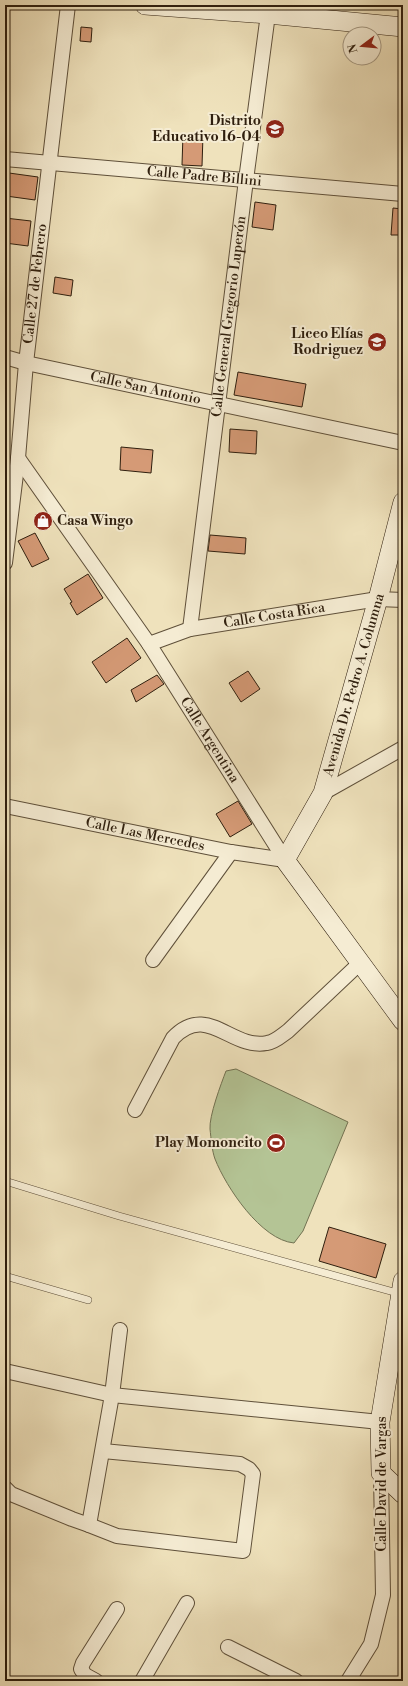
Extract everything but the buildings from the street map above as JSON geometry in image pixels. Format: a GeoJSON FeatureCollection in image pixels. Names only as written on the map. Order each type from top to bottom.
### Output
{"type":"FeatureCollection","features":[{"type":"Feature","properties":{"kind":"main road"},"geometry":{"type":"LineString","coordinates":[[145,5],[268,10],[403,27]]}},
{"type":"Feature","properties":{"kind":"main road","name":"Avenida Dr. Pedro A. Columna"},"geometry":{"type":"LineString","coordinates":[[285,860],[323,793],[378,599],[403,502]]}},
{"type":"Feature","properties":{"kind":"main road","name":"Calle Argentina"},"geometry":{"type":"LineString","coordinates":[[285,860],[403,1021]]}},
{"type":"Feature","properties":{"kind":"main road","name":"Calle David de Vargas"},"geometry":{"type":"LineString","coordinates":[[381,1473],[380,1422],[402,1290]]}},
{"type":"Feature","properties":{"kind":"main road"},"geometry":{"type":"LineString","coordinates":[[381,1473],[403,1494]]}},
{"type":"Feature","properties":{"kind":"street","name":"Calle 27 de Febrero"},"geometry":{"type":"LineString","coordinates":[[5,563],[18,458],[26,363],[68,5]]}},
{"type":"Feature","properties":{"kind":"street","name":"Calle General Gregorio Luperón"},"geometry":{"type":"LineString","coordinates":[[190,629],[268,10]]}},
{"type":"Feature","properties":{"kind":"street","name":"Calle Padre Billini"},"geometry":{"type":"LineString","coordinates":[[5,159],[403,194]]}},
{"type":"Feature","properties":{"kind":"street","name":"Calle San Antonio"},"geometry":{"type":"LineString","coordinates":[[5,357],[26,363],[403,443]]}},
{"type":"Feature","properties":{"kind":"street","name":"Calle Argentina"},"geometry":{"type":"LineString","coordinates":[[18,458],[149,644],[285,860]]}},
{"type":"Feature","properties":{"kind":"street","name":"Calle Costa Rica"},"geometry":{"type":"LineString","coordinates":[[149,644],[190,629],[378,599],[403,600]]}},
{"type":"Feature","properties":{"kind":"street"},"geometry":{"type":"LineString","coordinates":[[323,793],[403,748]]}},
{"type":"Feature","properties":{"kind":"street","name":"Calle Las Mercedes"},"geometry":{"type":"LineString","coordinates":[[5,806],[231,852],[285,860]]}},
{"type":"Feature","properties":{"kind":"street"},"geometry":{"type":"LineString","coordinates":[[153,960],[231,852]]}},
{"type":"Feature","properties":{"kind":"street"},"geometry":{"type":"LineString","coordinates":[[135,1110],[173,1038],[179,1031],[189,1025],[208,1025],[245,1040],[255,1043],[267,1043],[277,1039],[288,1031],[360,963]]}},
{"type":"Feature","properties":{"kind":"street"},"geometry":{"type":"LineString","coordinates":[[89,1525],[112,1395],[120,1330]]}},
{"type":"Feature","properties":{"kind":"street"},"geometry":{"type":"LineString","coordinates":[[5,1372],[112,1395],[380,1422]]}},
{"type":"Feature","properties":{"kind":"street"},"geometry":{"type":"LineString","coordinates":[[5,1488],[11,1494],[117,1536],[243,1551],[246,1518],[253,1474],[249,1469],[240,1464],[103,1451]]}},
{"type":"Feature","properties":{"kind":"street","name":"Calle David de Vargas"},"geometry":{"type":"LineString","coordinates":[[348,1681],[372,1644],[383,1595],[381,1473]]}},
{"type":"Feature","properties":{"kind":"street"},"geometry":{"type":"LineString","coordinates":[[142,1681],[187,1603]]}},
{"type":"Feature","properties":{"kind":"street"},"geometry":{"type":"LineString","coordinates":[[96,1681],[85,1675],[81,1669],[83,1663],[117,1609]]}},
{"type":"Feature","properties":{"kind":"street"},"geometry":{"type":"LineString","coordinates":[[228,1647],[296,1681]]}},
{"type":"Feature","properties":{"kind":"lane"},"geometry":{"type":"LineString","coordinates":[[5,1181],[119,1216],[402,1290]]}},
{"type":"Feature","properties":{"kind":"lane"},"geometry":{"type":"LineString","coordinates":[[5,1276],[88,1300]]}},
{"type":"Feature","properties":{"kind":"green space","name":"Play Momoncito"},"geometry":{"type":"Polygon","coordinates":[[[236,1069],[348,1122],[303,1231],[294,1243],[282,1240],[269,1233],[257,1222],[227,1184],[215,1159],[210,1129],[211,1116],[226,1071],[236,1069]]]}},
{"type":"Feature","properties":{"kind":"place","name":"Distrito Educativo 16-04"},"geometry":{"type":"Point","coordinates":[275,129]}},
{"type":"Feature","properties":{"kind":"place","name":"Liceo Elías Rodriguez"},"geometry":{"type":"Point","coordinates":[377,342]}},
{"type":"Feature","properties":{"kind":"place","name":"Casa Wingo"},"geometry":{"type":"Point","coordinates":[43,521]}},
{"type":"Feature","properties":{"kind":"place","name":"Play Momoncito"},"geometry":{"type":"Point","coordinates":[276,1143]}}]}
